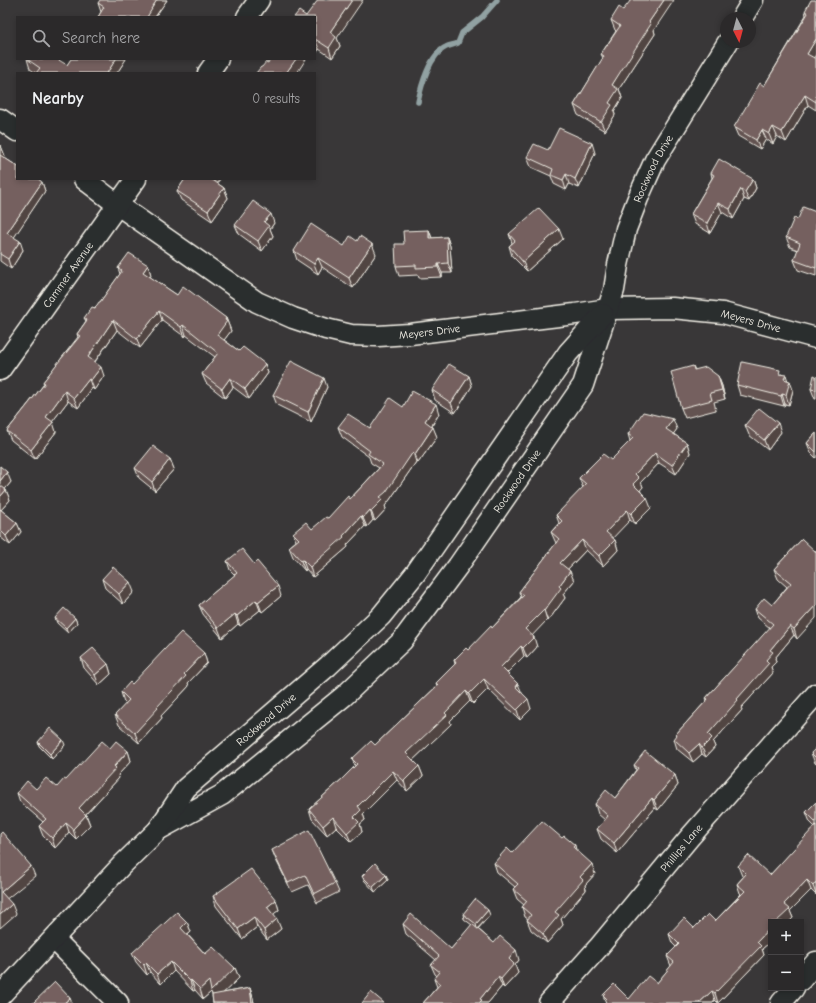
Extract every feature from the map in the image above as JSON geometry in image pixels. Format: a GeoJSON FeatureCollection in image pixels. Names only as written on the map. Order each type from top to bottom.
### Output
{"type":"FeatureCollection","features":[{"type":"Feature","properties":{"kind":"street"},"geometry":{"type":"LineString","coordinates":[[248,16],[259,0]]}},
{"type":"Feature","properties":{"kind":"street"},"geometry":{"type":"LineString","coordinates":[[746,12],[753,0]]}},
{"type":"Feature","properties":{"kind":"street","name":"Rockwood Drive"},"geometry":{"type":"LineString","coordinates":[[158,830],[222,796],[344,696],[402,641],[458,566],[583,385],[614,290],[626,229],[638,198],[655,160],[724,48]]}},
{"type":"Feature","properties":{"kind":"street"},"geometry":{"type":"LineString","coordinates":[[209,72],[217,60]]}},
{"type":"Feature","properties":{"kind":"street"},"geometry":{"type":"LineString","coordinates":[[0,119],[16,130]]}},
{"type":"Feature","properties":{"kind":"street","name":"Meyers Drive"},"geometry":{"type":"LineString","coordinates":[[85,180],[118,205],[257,302],[293,318],[326,329],[351,335],[378,336],[410,334],[575,314],[608,308],[672,308],[723,313],[816,338]]}},
{"type":"Feature","properties":{"kind":"street","name":"Cammer Avenue"},"geometry":{"type":"LineString","coordinates":[[0,370],[135,180]]}},
{"type":"Feature","properties":{"kind":"street","name":"Rockwood Drive"},"geometry":{"type":"LineString","coordinates":[[0,996],[122,865],[158,830],[186,788],[328,666],[381,616],[415,574],[568,353],[608,308]]}},
{"type":"Feature","properties":{"kind":"street"},"geometry":{"type":"LineString","coordinates":[[381,616],[402,641]]}},
{"type":"Feature","properties":{"kind":"street","name":"Phillips Lane"},"geometry":{"type":"LineString","coordinates":[[549,1003],[598,948],[689,838],[816,694]]}},
{"type":"Feature","properties":{"kind":"street"},"geometry":{"type":"LineString","coordinates":[[54,938],[118,1003]]}},
{"type":"Feature","properties":{"kind":"street"},"geometry":{"type":"LineString","coordinates":[[804,976],[816,962]]}},
{"type":"Feature","properties":{"kind":"street"},"geometry":{"type":"LineString","coordinates":[[781,1003],[791,991]]}},
{"type":"Feature","properties":{"kind":"building"},"geometry":{"type":"Polygon","coordinates":[[[100,0],[157,0],[148,16],[99,16],[104,7],[98,3],[100,0]]]}},
{"type":"Feature","properties":{"kind":"building"},"geometry":{"type":"Polygon","coordinates":[[[318,0],[352,0],[330,32],[336,37],[329,48],[316,40],[316,16],[306,16],[318,0]]]}},
{"type":"Feature","properties":{"kind":"building"},"geometry":{"type":"Polygon","coordinates":[[[631,0],[664,0],[649,22],[651,24],[612,85],[618,89],[609,103],[612,105],[601,122],[574,105],[604,56],[601,54],[620,26],[611,20],[619,7],[623,10],[631,0]]]}},
{"type":"Feature","properties":{"kind":"building"},"geometry":{"type":"Polygon","coordinates":[[[811,0],[816,0],[816,39],[807,54],[816,59],[816,102],[805,95],[782,132],[773,127],[769,134],[762,130],[756,140],[734,127],[760,83],[764,86],[808,13],[805,11],[811,0]]]}},
{"type":"Feature","properties":{"kind":"building"},"geometry":{"type":"Polygon","coordinates":[[[299,11],[306,16],[295,16],[299,11]]]}},
{"type":"Feature","properties":{"kind":"building"},"geometry":{"type":"Polygon","coordinates":[[[28,60],[59,60],[67,65],[70,60],[115,60],[108,72],[37,72],[40,68],[28,60]]]}},
{"type":"Feature","properties":{"kind":"building"},"geometry":{"type":"Polygon","coordinates":[[[270,60],[295,60],[287,72],[257,72],[266,62],[268,63],[270,60]]]}},
{"type":"Feature","properties":{"kind":"building"},"geometry":{"type":"Polygon","coordinates":[[[559,128],[592,143],[575,179],[566,174],[563,180],[551,175],[553,169],[527,157],[534,144],[548,150],[559,128]]]}},
{"type":"Feature","properties":{"kind":"building"},"geometry":{"type":"Polygon","coordinates":[[[0,155],[16,165],[16,180],[39,180],[42,182],[7,233],[20,241],[8,259],[0,254],[0,155]]]}},
{"type":"Feature","properties":{"kind":"building"},"geometry":{"type":"Polygon","coordinates":[[[719,159],[753,179],[745,192],[741,189],[730,209],[718,203],[707,223],[691,214],[714,175],[711,173],[719,159]]]}},
{"type":"Feature","properties":{"kind":"building"},"geometry":{"type":"Polygon","coordinates":[[[184,180],[212,180],[224,188],[208,211],[177,191],[184,180]]]}},
{"type":"Feature","properties":{"kind":"building"},"geometry":{"type":"Polygon","coordinates":[[[253,201],[271,214],[264,222],[269,226],[258,241],[235,225],[253,201]]]}},
{"type":"Feature","properties":{"kind":"building"},"geometry":{"type":"Polygon","coordinates":[[[803,207],[816,212],[816,268],[794,260],[800,243],[786,237],[794,218],[798,219],[803,207]]]}},
{"type":"Feature","properties":{"kind":"building"},"geometry":{"type":"Polygon","coordinates":[[[539,208],[559,229],[523,262],[509,246],[515,241],[509,234],[539,208]]]}},
{"type":"Feature","properties":{"kind":"building"},"geometry":{"type":"Polygon","coordinates":[[[311,224],[344,246],[350,236],[357,241],[360,236],[372,244],[349,278],[318,258],[314,264],[294,251],[311,224]]]}},
{"type":"Feature","properties":{"kind":"building"},"geometry":{"type":"Polygon","coordinates":[[[429,230],[429,238],[447,237],[448,263],[438,264],[438,267],[416,268],[416,265],[396,266],[395,244],[404,244],[403,231],[429,230]]]}},
{"type":"Feature","properties":{"kind":"building"},"geometry":{"type":"Polygon","coordinates":[[[129,253],[148,265],[143,272],[177,295],[183,286],[226,318],[225,320],[227,321],[217,335],[239,351],[243,347],[265,364],[245,389],[230,378],[222,389],[202,374],[218,353],[183,325],[181,327],[159,311],[137,339],[113,320],[88,357],[101,367],[74,398],[65,391],[46,417],[53,422],[31,450],[7,431],[45,383],[43,382],[56,365],[80,336],[77,334],[87,320],[84,318],[92,307],[95,308],[100,302],[122,271],[118,268],[129,253]]]}},
{"type":"Feature","properties":{"kind":"building"},"geometry":{"type":"Polygon","coordinates":[[[291,361],[324,378],[308,412],[273,395],[291,361]]]}},
{"type":"Feature","properties":{"kind":"building"},"geometry":{"type":"Polygon","coordinates":[[[742,362],[780,370],[779,374],[786,375],[784,379],[790,381],[786,395],[782,394],[781,396],[737,385],[742,362]]]}},
{"type":"Feature","properties":{"kind":"building"},"geometry":{"type":"Polygon","coordinates":[[[449,364],[469,376],[451,403],[432,390],[449,364]]]}},
{"type":"Feature","properties":{"kind":"building"},"geometry":{"type":"Polygon","coordinates":[[[693,366],[694,370],[706,367],[718,376],[722,390],[710,393],[712,400],[681,408],[671,372],[693,366]]]}},
{"type":"Feature","properties":{"kind":"building"},"geometry":{"type":"Polygon","coordinates":[[[814,375],[816,376],[816,390],[811,389],[814,375]]]}},
{"type":"Feature","properties":{"kind":"building"},"geometry":{"type":"Polygon","coordinates":[[[412,391],[436,404],[425,421],[433,427],[415,454],[413,452],[386,492],[380,497],[383,499],[363,518],[361,516],[343,536],[344,537],[310,567],[303,560],[301,561],[289,547],[299,539],[293,533],[306,522],[312,529],[326,517],[328,518],[348,496],[350,499],[383,464],[368,454],[370,451],[338,427],[348,414],[370,428],[390,398],[403,407],[412,391]]]}},
{"type":"Feature","properties":{"kind":"building"},"geometry":{"type":"Polygon","coordinates":[[[759,408],[778,423],[764,440],[745,425],[759,408]]]}},
{"type":"Feature","properties":{"kind":"building"},"geometry":{"type":"Polygon","coordinates":[[[643,412],[673,419],[666,429],[687,443],[672,465],[655,453],[635,474],[639,478],[633,484],[647,498],[631,514],[627,510],[606,532],[615,540],[599,556],[582,540],[560,563],[570,571],[559,586],[561,588],[544,611],[525,629],[534,637],[523,648],[521,646],[501,667],[518,684],[516,687],[528,699],[517,710],[484,679],[469,694],[466,691],[445,713],[447,715],[406,753],[419,766],[404,781],[393,771],[358,806],[361,810],[354,817],[359,822],[347,833],[333,817],[323,826],[309,809],[357,764],[352,759],[371,741],[375,745],[438,685],[436,683],[456,663],[454,660],[466,648],[468,650],[491,626],[492,628],[524,595],[519,592],[559,539],[551,532],[562,521],[556,515],[586,484],[579,478],[603,454],[611,460],[633,438],[628,434],[643,412]]]}},
{"type":"Feature","properties":{"kind":"building"},"geometry":{"type":"Polygon","coordinates":[[[816,433],[816,452],[807,443],[816,433]]]}},
{"type":"Feature","properties":{"kind":"building"},"geometry":{"type":"Polygon","coordinates":[[[153,446],[170,459],[152,482],[135,468],[153,446]]]}},
{"type":"Feature","properties":{"kind":"building"},"geometry":{"type":"Polygon","coordinates":[[[0,466],[7,472],[0,481],[0,466]]]}},
{"type":"Feature","properties":{"kind":"building"},"geometry":{"type":"Polygon","coordinates":[[[0,485],[6,490],[0,497],[0,485]]]}},
{"type":"Feature","properties":{"kind":"building"},"geometry":{"type":"Polygon","coordinates":[[[0,509],[17,523],[6,536],[0,530],[0,509]]]}},
{"type":"Feature","properties":{"kind":"building"},"geometry":{"type":"Polygon","coordinates":[[[802,539],[816,552],[816,605],[794,629],[790,626],[770,650],[773,652],[766,660],[769,663],[708,734],[712,738],[702,748],[699,744],[689,753],[674,739],[677,735],[676,734],[708,699],[706,698],[773,624],[755,609],[764,598],[772,605],[791,583],[774,569],[802,539]]]}},
{"type":"Feature","properties":{"kind":"building"},"geometry":{"type":"Polygon","coordinates":[[[242,549],[254,564],[257,561],[278,586],[258,602],[256,600],[237,616],[235,614],[218,628],[199,605],[237,573],[227,561],[242,549]]]}},
{"type":"Feature","properties":{"kind":"building"},"geometry":{"type":"Polygon","coordinates":[[[113,567],[130,582],[119,594],[102,579],[113,567]]]}},
{"type":"Feature","properties":{"kind":"building"},"geometry":{"type":"Polygon","coordinates":[[[64,608],[75,618],[66,628],[55,618],[64,608]]]}},
{"type":"Feature","properties":{"kind":"building"},"geometry":{"type":"Polygon","coordinates":[[[181,632],[204,653],[184,674],[186,676],[135,733],[115,715],[129,700],[121,692],[130,682],[132,684],[181,632]]]}},
{"type":"Feature","properties":{"kind":"building"},"geometry":{"type":"Polygon","coordinates":[[[93,648],[108,664],[95,675],[81,658],[93,648]]]}},
{"type":"Feature","properties":{"kind":"building"},"geometry":{"type":"Polygon","coordinates":[[[50,728],[63,740],[50,754],[38,742],[50,728]]]}},
{"type":"Feature","properties":{"kind":"building"},"geometry":{"type":"Polygon","coordinates":[[[102,741],[110,748],[116,741],[128,751],[114,766],[116,768],[79,808],[86,815],[73,829],[66,823],[52,838],[39,826],[46,819],[17,793],[27,781],[36,789],[46,778],[57,787],[64,779],[66,780],[102,741]]]}},
{"type":"Feature","properties":{"kind":"building"},"geometry":{"type":"Polygon","coordinates":[[[816,748],[816,758],[811,753],[816,748]]]}},
{"type":"Feature","properties":{"kind":"building"},"geometry":{"type":"Polygon","coordinates":[[[645,751],[675,775],[654,800],[652,798],[614,843],[597,829],[608,816],[595,804],[606,790],[615,798],[638,768],[634,765],[645,751]]]}},
{"type":"Feature","properties":{"kind":"building"},"geometry":{"type":"Polygon","coordinates":[[[816,802],[816,822],[806,812],[816,802]]]}},
{"type":"Feature","properties":{"kind":"building"},"geometry":{"type":"Polygon","coordinates":[[[542,821],[562,838],[564,836],[575,845],[573,847],[592,864],[580,877],[583,880],[555,912],[559,915],[543,934],[527,920],[531,915],[522,907],[527,901],[513,889],[518,884],[494,863],[507,848],[512,853],[542,821]]]}},
{"type":"Feature","properties":{"kind":"building"},"geometry":{"type":"Polygon","coordinates":[[[816,825],[816,882],[813,886],[807,880],[784,904],[790,909],[779,919],[768,919],[768,930],[757,942],[761,946],[715,993],[712,991],[699,1003],[611,1003],[603,995],[614,984],[629,999],[648,976],[657,983],[674,962],[667,956],[679,944],[669,934],[684,918],[694,928],[708,914],[715,921],[745,891],[737,884],[746,874],[738,866],[748,855],[770,875],[816,825]]]}},
{"type":"Feature","properties":{"kind":"building"},"geometry":{"type":"Polygon","coordinates":[[[309,830],[335,883],[314,894],[305,875],[288,883],[272,850],[309,830]]]}},
{"type":"Feature","properties":{"kind":"building"},"geometry":{"type":"Polygon","coordinates":[[[2,832],[31,866],[1,892],[12,904],[0,915],[0,834],[2,832]]]}},
{"type":"Feature","properties":{"kind":"building"},"geometry":{"type":"Polygon","coordinates":[[[375,863],[386,875],[373,887],[362,876],[375,863]]]}},
{"type":"Feature","properties":{"kind":"building"},"geometry":{"type":"Polygon","coordinates":[[[251,869],[276,900],[267,907],[277,919],[264,930],[254,917],[238,929],[213,896],[251,869]]]}},
{"type":"Feature","properties":{"kind":"building"},"geometry":{"type":"Polygon","coordinates":[[[475,899],[488,910],[476,924],[463,914],[475,899]]]}},
{"type":"Feature","properties":{"kind":"building"},"geometry":{"type":"Polygon","coordinates":[[[177,912],[187,922],[181,928],[205,954],[213,947],[235,968],[211,991],[209,981],[200,989],[171,962],[157,974],[146,963],[144,965],[132,953],[177,912]]]}},
{"type":"Feature","properties":{"kind":"building"},"geometry":{"type":"Polygon","coordinates":[[[411,914],[451,949],[472,924],[494,943],[500,936],[516,950],[509,959],[514,964],[501,979],[498,977],[480,999],[482,1000],[479,1003],[423,1003],[440,984],[434,979],[440,972],[431,965],[439,956],[403,924],[411,914]]]}},
{"type":"Feature","properties":{"kind":"building"},"geometry":{"type":"Polygon","coordinates":[[[55,982],[70,998],[64,1003],[33,1003],[55,982]]]}},
{"type":"Feature","properties":{"kind":"building"},"geometry":{"type":"Polygon","coordinates":[[[250,988],[252,1003],[213,1003],[212,995],[250,988]]]}},
{"type":"Feature","properties":{"kind":"building"},"geometry":{"type":"Polygon","coordinates":[[[371,992],[384,1003],[362,1003],[371,992]]]}},
{"type":"Feature","properties":{"kind":"waterway"},"geometry":{"type":"LineString","coordinates":[[418,102],[424,79],[435,56],[446,47],[458,43],[462,33],[482,17],[497,0]]}}]}
